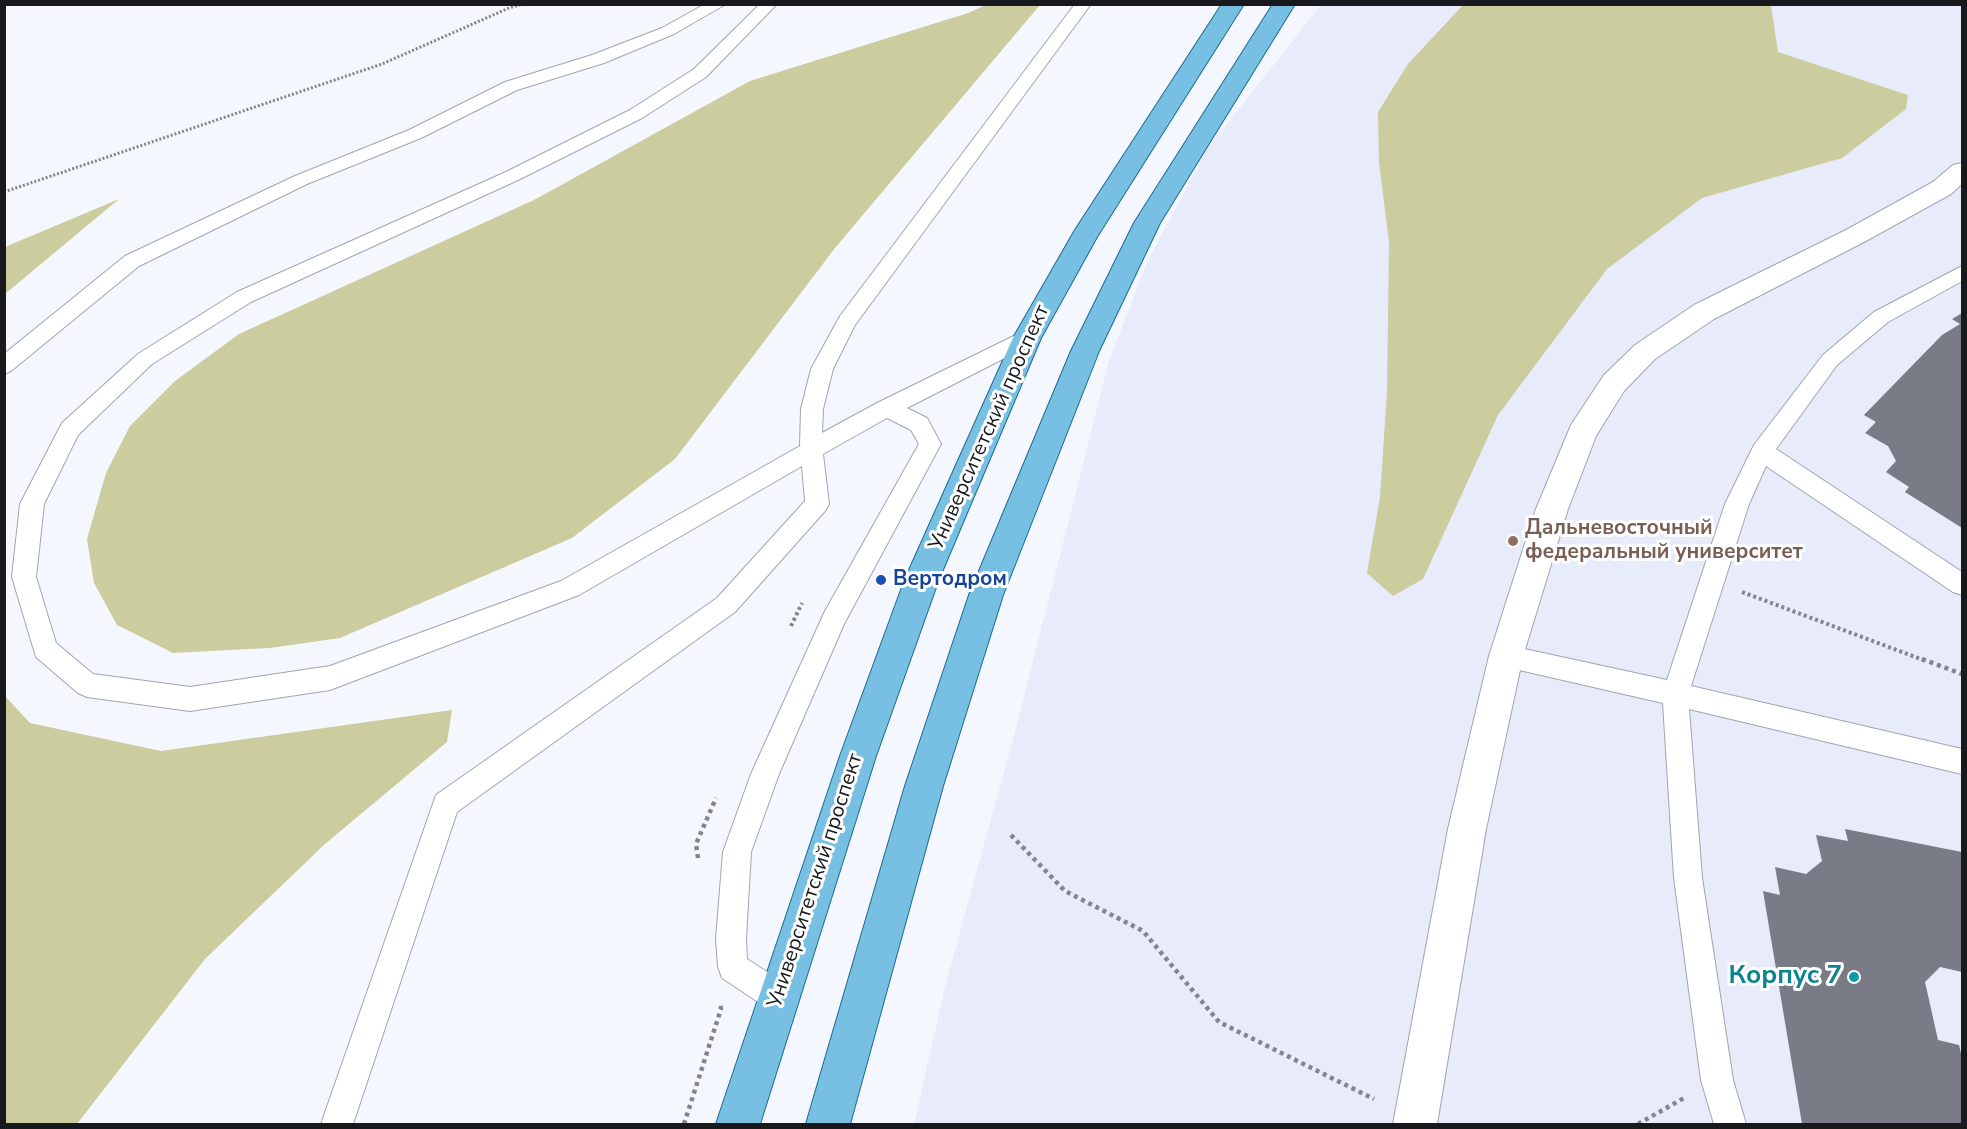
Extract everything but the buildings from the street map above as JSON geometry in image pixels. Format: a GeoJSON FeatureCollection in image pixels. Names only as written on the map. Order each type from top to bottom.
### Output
{"type":"FeatureCollection","features":[{"type":"Feature","properties":{"kind":"main road","name":"Университетский проспект"},"geometry":{"type":"LineString","coordinates":[[738,1125],[858,756],[922,579],[1027,338],[1084,236],[1233,4]]}},
{"type":"Feature","properties":{"kind":"main road"},"geometry":{"type":"LineString","coordinates":[[828,1125],[924,786],[982,606],[1085,351],[1148,223],[1284,4]]}},
{"type":"Feature","properties":{"kind":"street"},"geometry":{"type":"LineString","coordinates":[[1415,1125],[1467,829],[1506,656],[1552,509],[1582,433],[1614,383],[1645,352],[1704,312],[1855,236],[1942,188],[1962,171]]}},
{"type":"Feature","properties":{"kind":"lane"},"geometry":{"type":"LineString","coordinates":[[4,366],[132,261],[301,180],[415,134],[511,86],[608,55],[668,31],[718,4]]}},
{"type":"Feature","properties":{"kind":"lane"},"geometry":{"type":"LineString","coordinates":[[769,4],[700,73],[636,114],[512,176],[244,297],[145,359],[70,429],[32,504],[24,577],[45,649],[87,685],[190,699],[330,678],[570,588],[885,409],[1027,338]]}},
{"type":"Feature","properties":{"kind":"lane"},"geometry":{"type":"LineString","coordinates":[[337,1125],[446,804],[726,605],[817,504],[811,450],[812,409],[822,369],[847,321],[1083,4]]}},
{"type":"Feature","properties":{"kind":"lane"},"geometry":{"type":"LineString","coordinates":[[1730,1125],[1717,1080],[1688,879],[1675,694],[1737,504],[1762,451],[1830,360],[1881,317],[1962,273]]}},
{"type":"Feature","properties":{"kind":"lane"},"geometry":{"type":"LineString","coordinates":[[778,997],[733,967],[731,939],[737,852],[765,774],[834,619],[930,444],[919,424],[885,409]]}},
{"type":"Feature","properties":{"kind":"lane"},"geometry":{"type":"LineString","coordinates":[[1762,451],[1962,585]]}},
{"type":"Feature","properties":{"kind":"lane"},"geometry":{"type":"LineString","coordinates":[[1506,656],[1962,761]]}},
{"type":"Feature","properties":{"kind":"path"},"geometry":{"type":"LineString","coordinates":[[4,192],[382,64],[509,8],[523,4]]}},
{"type":"Feature","properties":{"kind":"path"},"geometry":{"type":"LineString","coordinates":[[1713,581],[1962,674]]}},
{"type":"Feature","properties":{"kind":"path"},"geometry":{"type":"LineString","coordinates":[[1011,835],[1065,891],[1143,930],[1219,1022],[1374,1099]]}},
{"type":"Feature","properties":{"kind":"path"},"geometry":{"type":"LineString","coordinates":[[684,1125],[721,1009]]}},
{"type":"Feature","properties":{"kind":"path"},"geometry":{"type":"LineString","coordinates":[[1638,1125],[1717,1080]]}},
{"type":"Feature","properties":{"kind":"shaded area","name":"Дальневосточный федеральный университет"},"geometry":{"type":"Polygon","coordinates":[[[1321,5],[1962,5],[1962,1124],[914,1124],[946,983],[1018,721],[1109,361],[1148,260],[1208,148],[1321,5]]]}},
{"type":"Feature","properties":{"kind":"green space"},"geometry":{"type":"Polygon","coordinates":[[[986,5],[1040,5],[835,248],[675,459],[572,538],[340,638],[270,648],[173,653],[117,625],[94,583],[87,539],[106,473],[130,426],[175,381],[239,334],[534,200],[750,81],[968,13],[986,5]]]}},
{"type":"Feature","properties":{"kind":"green space"},"geometry":{"type":"Polygon","coordinates":[[[1463,5],[1771,5],[1778,52],[1908,95],[1906,109],[1842,158],[1702,198],[1607,269],[1498,415],[1423,579],[1393,596],[1367,573],[1380,497],[1387,392],[1389,242],[1379,162],[1378,112],[1408,64],[1463,5]]]}},
{"type":"Feature","properties":{"kind":"green space"},"geometry":{"type":"Polygon","coordinates":[[[119,199],[5,294],[5,247],[119,199]]]}},
{"type":"Feature","properties":{"kind":"green space"},"geometry":{"type":"Polygon","coordinates":[[[4,695],[30,723],[161,751],[452,710],[447,742],[325,844],[205,959],[77,1124],[5,1124],[4,695]]]}},
{"type":"Feature","properties":{"kind":"place","name":"Дальневосточный федеральный университет"},"geometry":{"type":"Point","coordinates":[1513,541]}},
{"type":"Feature","properties":{"kind":"place","name":"Вертодром"},"geometry":{"type":"Point","coordinates":[881,580]}},
{"type":"Feature","properties":{"kind":"place","name":"Корпус 7"},"geometry":{"type":"Point","coordinates":[1854,977]}}]}
